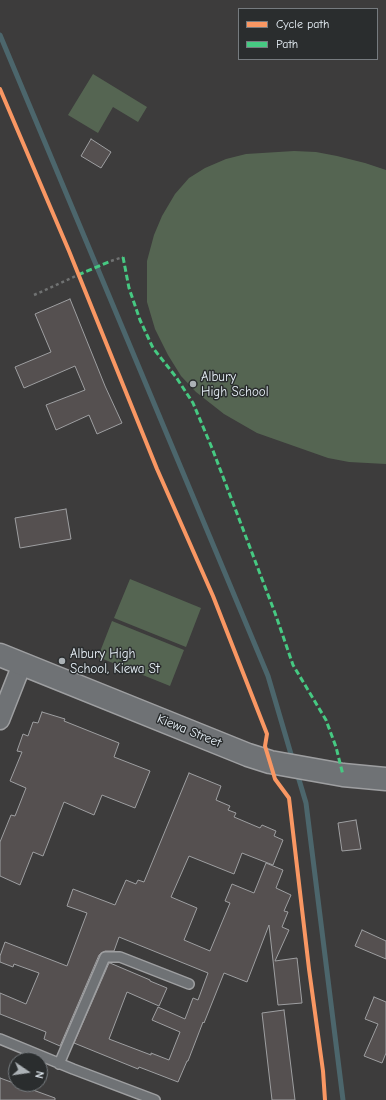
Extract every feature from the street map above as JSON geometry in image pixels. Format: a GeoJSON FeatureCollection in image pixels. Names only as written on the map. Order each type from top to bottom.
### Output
{"type":"FeatureCollection","features":[{"type":"Feature","properties":{"kind":"street","name":"Kiewa Street"},"geometry":{"type":"LineString","coordinates":[[0,655],[248,755],[270,762],[318,771],[386,779]]}},
{"type":"Feature","properties":{"kind":"street"},"geometry":{"type":"LineString","coordinates":[[0,720],[22,664]]}},
{"type":"Feature","properties":{"kind":"lane"},"geometry":{"type":"LineString","coordinates":[[59,1064],[105,957],[120,957],[189,984]]}},
{"type":"Feature","properties":{"kind":"lane"},"geometry":{"type":"LineString","coordinates":[[0,1039],[59,1064],[155,1100]]}},
{"type":"Feature","properties":{"kind":"path"},"geometry":{"type":"LineString","coordinates":[[111,261],[123,258]]}},
{"type":"Feature","properties":{"kind":"path"},"geometry":{"type":"LineString","coordinates":[[75,269],[80,282]]}},
{"type":"Feature","properties":{"kind":"path"},"geometry":{"type":"LineString","coordinates":[[34,295],[78,275]]}},
{"type":"Feature","properties":{"kind":"green space"},"geometry":{"type":"Polygon","coordinates":[[[93,74],[147,107],[138,122],[113,107],[98,133],[68,115],[93,74]]]}},
{"type":"Feature","properties":{"kind":"green space"},"geometry":{"type":"Polygon","coordinates":[[[294,151],[316,152],[337,156],[386,170],[386,464],[349,462],[328,458],[257,433],[224,414],[196,392],[181,376],[168,355],[155,329],[147,302],[147,261],[154,235],[162,216],[175,194],[189,178],[205,168],[226,159],[246,154],[294,151]]]}},
{"type":"Feature","properties":{"kind":"green space"},"geometry":{"type":"Polygon","coordinates":[[[130,579],[201,608],[186,647],[114,618],[130,579]]]}},
{"type":"Feature","properties":{"kind":"green space"},"geometry":{"type":"Polygon","coordinates":[[[112,621],[184,650],[170,686],[98,657],[112,621]]]}},
{"type":"Feature","properties":{"kind":"building"},"geometry":{"type":"Polygon","coordinates":[[[91,139],[111,152],[101,168],[81,156],[91,139]]]}},
{"type":"Feature","properties":{"kind":"building"},"geometry":{"type":"Polygon","coordinates":[[[70,299],[105,386],[122,423],[97,434],[89,415],[56,430],[46,405],[85,390],[75,366],[24,388],[15,367],[51,352],[35,314],[70,299]]]}},
{"type":"Feature","properties":{"kind":"building"},"geometry":{"type":"Polygon","coordinates":[[[66,509],[71,539],[20,548],[15,518],[66,509]]]}},
{"type":"Feature","properties":{"kind":"building"},"geometry":{"type":"Polygon","coordinates":[[[42,712],[65,719],[64,721],[119,743],[114,757],[150,771],[135,808],[102,795],[94,815],[64,802],[43,856],[33,852],[20,885],[0,876],[0,842],[11,815],[15,816],[26,788],[10,781],[22,752],[17,751],[23,734],[28,736],[33,722],[38,723],[42,712]]]}},
{"type":"Feature","properties":{"kind":"building"},"geometry":{"type":"Polygon","coordinates":[[[189,773],[221,786],[216,800],[230,806],[228,810],[236,813],[234,817],[260,828],[262,825],[276,831],[274,836],[283,840],[273,865],[242,853],[234,874],[189,856],[171,897],[197,908],[184,940],[210,951],[230,903],[225,901],[232,884],[254,893],[266,863],[283,870],[276,888],[291,895],[284,911],[288,912],[282,927],[289,930],[275,961],[297,958],[302,1003],[278,1005],[269,925],[247,982],[224,973],[178,1082],[139,1067],[138,1069],[74,1043],[110,963],[167,988],[159,1006],[127,992],[109,1039],[151,1055],[151,1053],[169,1060],[180,1032],[152,1020],[158,1007],[185,1019],[193,998],[198,1000],[208,973],[119,937],[114,951],[105,951],[99,955],[60,1046],[44,1039],[46,1032],[0,1014],[0,993],[26,1004],[39,973],[14,964],[13,967],[0,962],[0,956],[5,942],[67,966],[87,913],[67,906],[73,889],[115,905],[126,880],[136,884],[138,880],[144,882],[189,773]]]}},
{"type":"Feature","properties":{"kind":"building"},"geometry":{"type":"Polygon","coordinates":[[[356,820],[361,849],[342,851],[338,823],[356,820]]]}},
{"type":"Feature","properties":{"kind":"building"},"geometry":{"type":"Polygon","coordinates":[[[362,930],[386,941],[386,959],[355,946],[362,930]]]}},
{"type":"Feature","properties":{"kind":"building"},"geometry":{"type":"Polygon","coordinates":[[[374,997],[386,1002],[386,1053],[382,1063],[364,1056],[378,1024],[365,1019],[374,997]]]}},
{"type":"Feature","properties":{"kind":"building"},"geometry":{"type":"Polygon","coordinates":[[[284,1010],[295,1100],[272,1100],[262,1013],[284,1010]]]}},
{"type":"Feature","properties":{"kind":"building"},"geometry":{"type":"Polygon","coordinates":[[[0,1078],[8,1081],[8,1092],[38,1092],[55,1098],[55,1100],[0,1100],[0,1078]]]}},
{"type":"Feature","properties":{"kind":"waterway"},"geometry":{"type":"LineString","coordinates":[[0,35],[268,676],[293,761]]}},
{"type":"Feature","properties":{"kind":"waterway"},"geometry":{"type":"LineString","coordinates":[[297,773],[306,803],[343,1100]]}},
{"type":"Feature","properties":{"kind":"marked path"},"geometry":{"type":"LineString","coordinates":[[123,257],[129,288],[140,320],[153,348],[176,377],[193,403],[212,448],[275,613],[293,665],[326,720],[336,747],[343,775]]}},
{"type":"Feature","properties":{"kind":"marked path"},"geometry":{"type":"LineString","coordinates":[[78,275],[111,261]]}},
{"type":"Feature","properties":{"kind":"cycle path"},"geometry":{"type":"LineString","coordinates":[[0,89],[69,251],[157,469],[213,596],[267,734],[265,746],[275,779],[289,798],[309,969],[323,1071],[325,1100]]}},
{"type":"Feature","properties":{"kind":"place","name":"Albury High School"},"geometry":{"type":"Point","coordinates":[193,384]}},
{"type":"Feature","properties":{"kind":"place","name":"Albury High School, Kiewa St"},"geometry":{"type":"Point","coordinates":[62,661]}}]}
